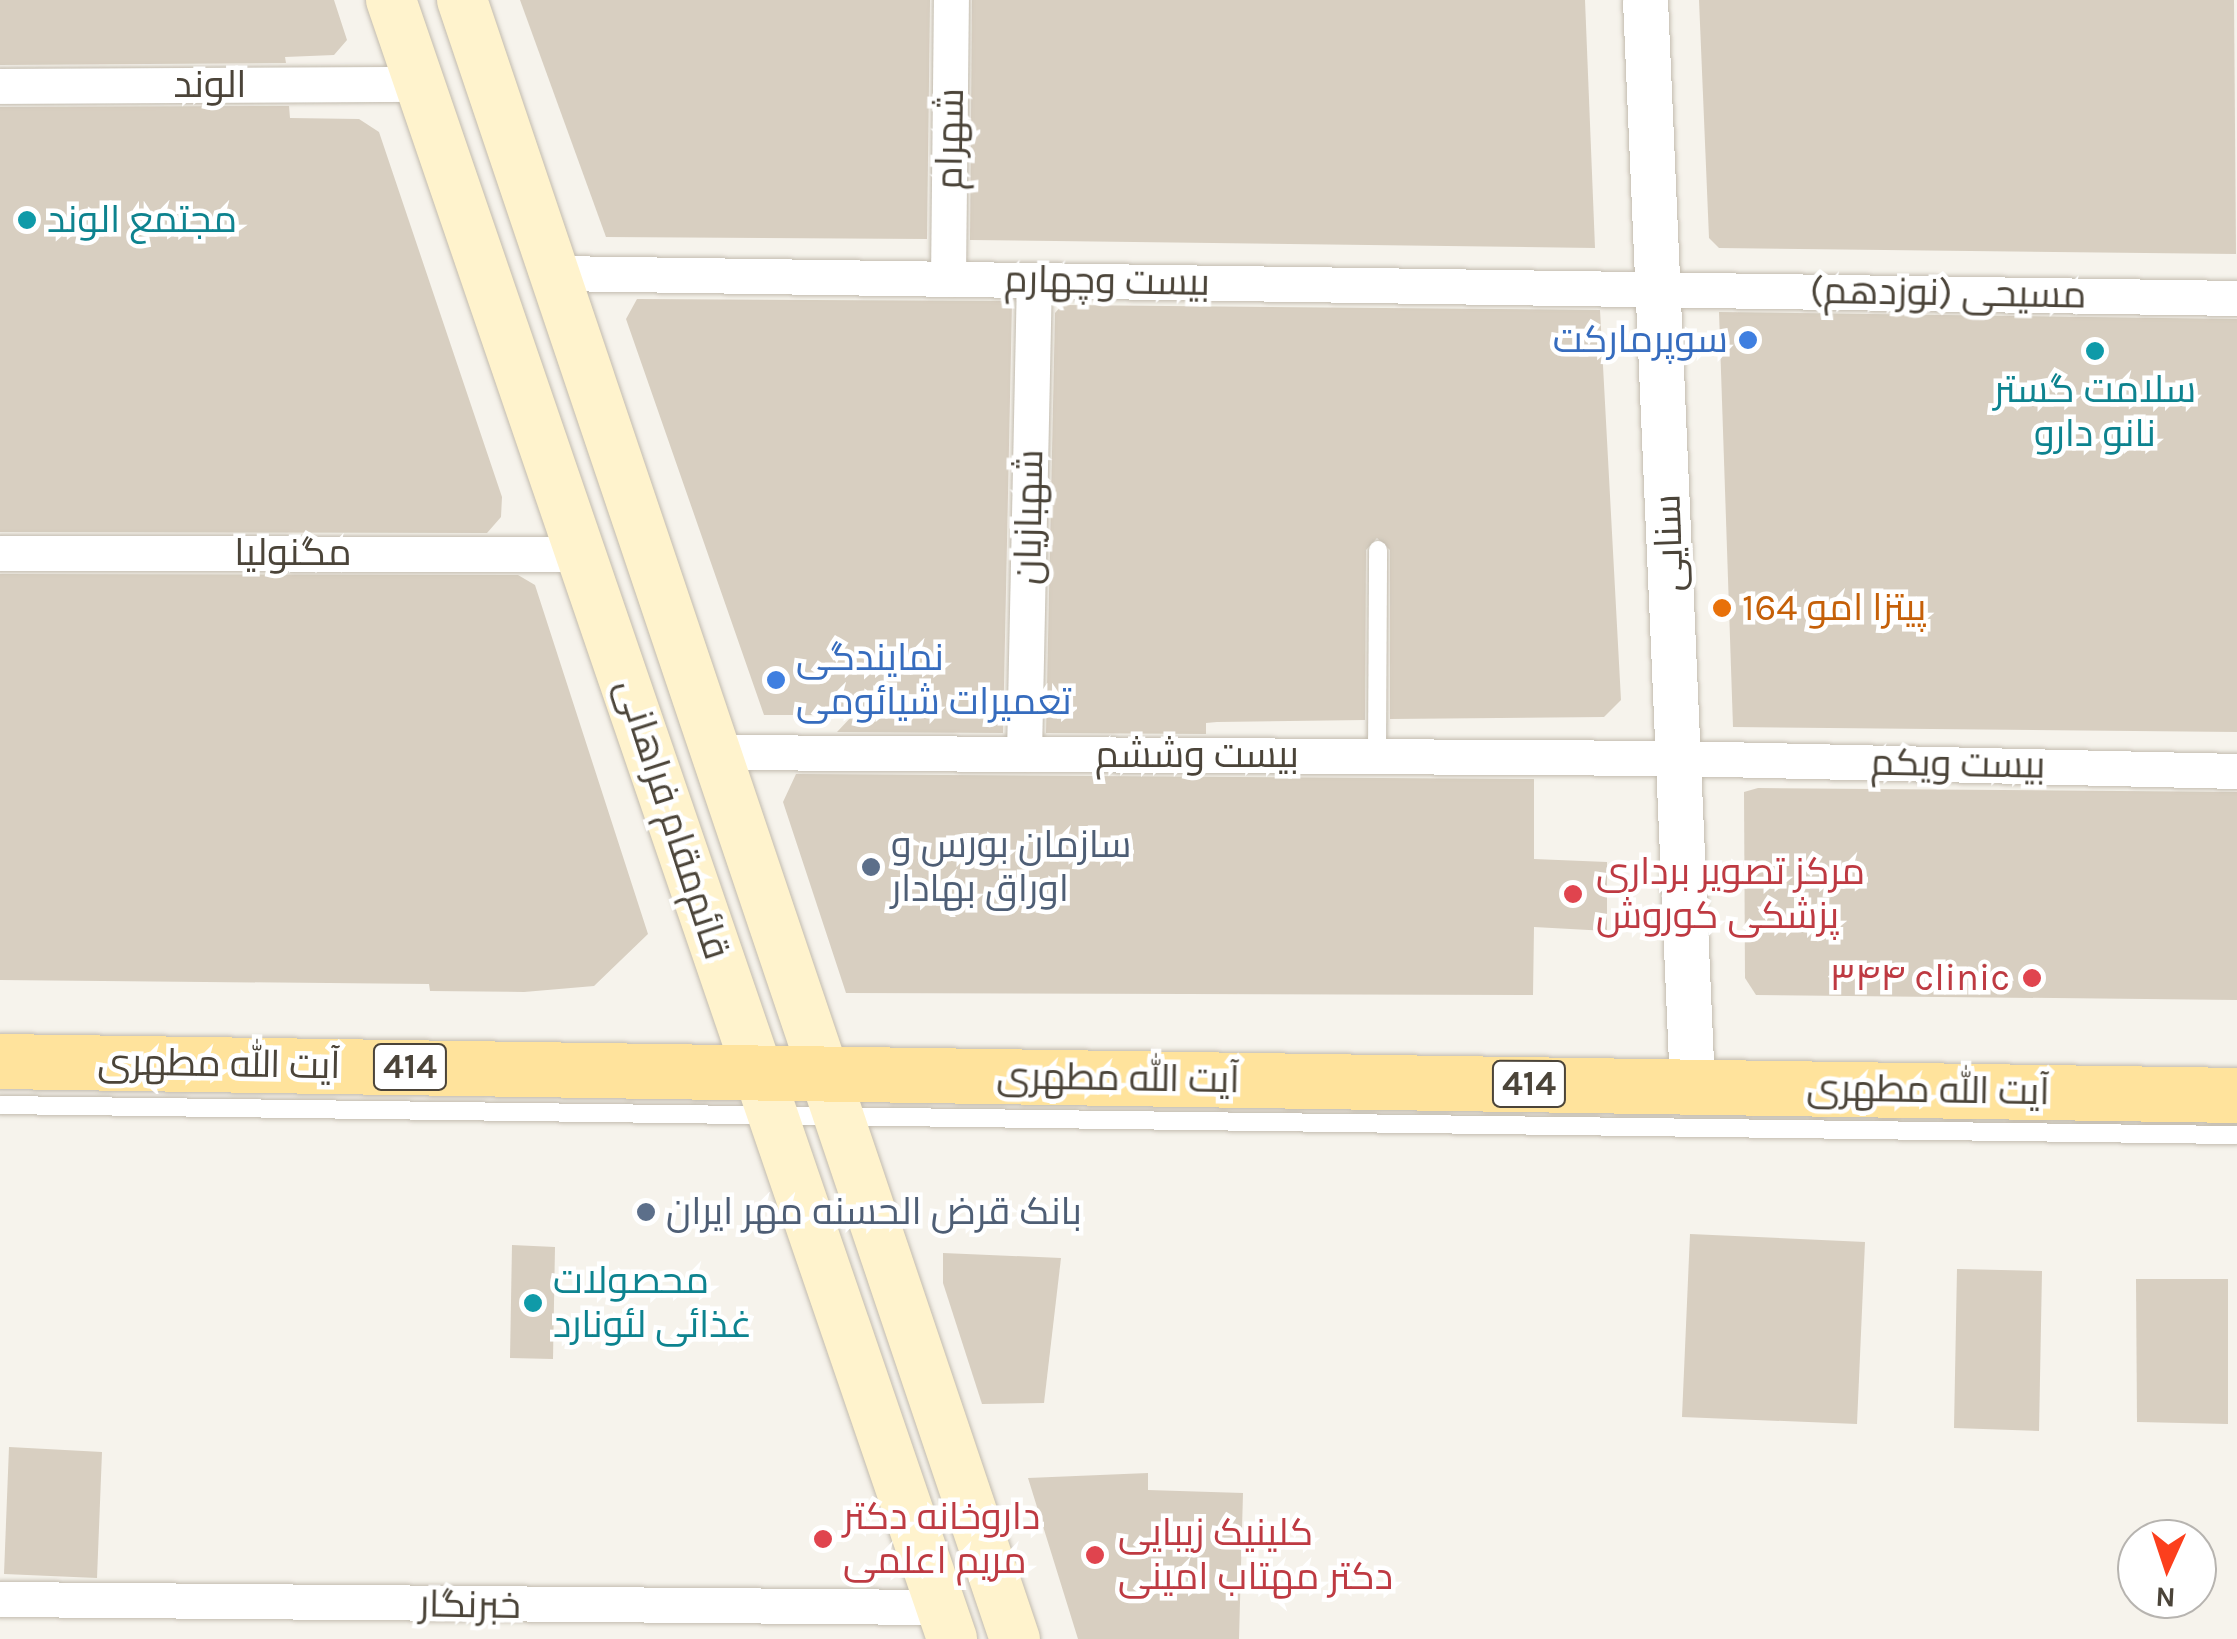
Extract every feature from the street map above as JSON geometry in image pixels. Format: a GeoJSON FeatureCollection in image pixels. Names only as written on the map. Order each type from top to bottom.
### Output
{"type":"FeatureCollection","features":[{"type":"Feature","properties":{"kind":"main road","name":"قائم‌مقام فراهانی"},"geometry":{"type":"LineString","coordinates":[[391,0],[586,554],[946,1623]]}},
{"type":"Feature","properties":{"kind":"main road","name":"قائم‌مقام فراهانی"},"geometry":{"type":"LineString","coordinates":[[462,0],[1015,1639]]}},
{"type":"Feature","properties":{"kind":"main road","name":"آیت الله مطهری"},"geometry":{"type":"LineString","coordinates":[[0,1060],[829,1094],[1692,1087],[2237,1095]]}},
{"type":"Feature","properties":{"kind":"street","name":"شهرام"},"geometry":{"type":"LineString","coordinates":[[948,278],[951,0]]}},
{"type":"Feature","properties":{"kind":"street","name":"سنایی"},"geometry":{"type":"LineString","coordinates":[[1646,0],[1692,1087]]}},
{"type":"Feature","properties":{"kind":"street","name":"الوند"},"geometry":{"type":"LineString","coordinates":[[0,86],[419,84]]}},
{"type":"Feature","properties":{"kind":"street","name":"بیست وچهارم"},"geometry":{"type":"LineString","coordinates":[[555,272],[1658,289]]}},
{"type":"Feature","properties":{"kind":"street","name":"شهبازیان"},"geometry":{"type":"LineString","coordinates":[[1024,754],[1034,280]]}},
{"type":"Feature","properties":{"kind":"street","name":"مسیحی (نوزدهم)"},"geometry":{"type":"LineString","coordinates":[[1658,289],[2237,298]]}},
{"type":"Feature","properties":{"kind":"street","name":"مگنولیا"},"geometry":{"type":"LineString","coordinates":[[0,553],[586,554]]}},
{"type":"Feature","properties":{"kind":"street","name":"بیست وششم"},"geometry":{"type":"LineString","coordinates":[[716,752],[1678,758]]}},
{"type":"Feature","properties":{"kind":"street","name":"بیست ویکم"},"geometry":{"type":"LineString","coordinates":[[1678,758],[2237,771]]}},
{"type":"Feature","properties":{"kind":"street","name":"خبرنگار"},"geometry":{"type":"LineString","coordinates":[[0,1599],[946,1623]]}},
{"type":"Feature","properties":{"kind":"lane"},"geometry":{"type":"LineString","coordinates":[[1377,756],[1378,550]]}},
{"type":"Feature","properties":{"kind":"lane"},"geometry":{"type":"LineString","coordinates":[[0,1106],[767,1093]]}},
{"type":"Feature","properties":{"kind":"lane"},"geometry":{"type":"LineString","coordinates":[[829,1094],[2237,1134]]}},
{"type":"Feature","properties":{"kind":"building"},"geometry":{"type":"Polygon","coordinates":[[[0,0],[334,0],[347,40],[334,55],[285,57],[286,63],[0,65],[0,0]]]}},
{"type":"Feature","properties":{"kind":"building"},"geometry":{"type":"Polygon","coordinates":[[[520,0],[930,0],[927,239],[606,237],[520,0]]]}},
{"type":"Feature","properties":{"kind":"building"},"geometry":{"type":"Polygon","coordinates":[[[972,0],[1585,0],[1595,248],[970,240],[972,0]]]}},
{"type":"Feature","properties":{"kind":"building"},"geometry":{"type":"Polygon","coordinates":[[[1699,0],[2234,0],[2236,254],[1719,248],[1709,238],[1699,0]]]}},
{"type":"Feature","properties":{"kind":"building"},"geometry":{"type":"Polygon","coordinates":[[[289,106],[290,118],[359,119],[379,132],[502,497],[501,517],[487,533],[0,532],[0,107],[289,106]]]}},
{"type":"Feature","properties":{"kind":"building"},"geometry":{"type":"Polygon","coordinates":[[[637,299],[1012,301],[1003,733],[837,732],[853,715],[764,715],[626,319],[637,299]]]}},
{"type":"Feature","properties":{"kind":"building"},"geometry":{"type":"Polygon","coordinates":[[[1062,305],[1600,310],[1621,700],[1604,717],[1390,719],[1390,550],[1377,538],[1366,550],[1365,720],[1217,722],[1206,723],[1206,734],[1046,733],[1055,313],[1062,305]]]}},
{"type":"Feature","properties":{"kind":"building"},"geometry":{"type":"Polygon","coordinates":[[[1719,312],[2237,319],[2237,732],[1733,727],[1719,312]]]}},
{"type":"Feature","properties":{"kind":"building"},"geometry":{"type":"Polygon","coordinates":[[[0,574],[518,575],[535,585],[648,934],[594,986],[524,992],[430,991],[429,984],[0,980],[0,574]]]}},
{"type":"Feature","properties":{"kind":"building"},"geometry":{"type":"Polygon","coordinates":[[[796,774],[1534,779],[1534,859],[1607,862],[1607,931],[1534,927],[1533,995],[846,993],[783,802],[796,774]]]}},
{"type":"Feature","properties":{"kind":"building"},"geometry":{"type":"Polygon","coordinates":[[[1758,788],[2237,792],[2237,1000],[1756,995],[1745,978],[1744,792],[1758,788]]]}},
{"type":"Feature","properties":{"kind":"building"},"geometry":{"type":"Polygon","coordinates":[[[1690,1234],[1865,1242],[1857,1424],[1682,1417],[1690,1234]]]}},
{"type":"Feature","properties":{"kind":"building","name":"محصولات غذائی لئونارد"},"geometry":{"type":"Polygon","coordinates":[[[512,1245],[555,1247],[553,1359],[510,1358],[512,1245]]]}},
{"type":"Feature","properties":{"kind":"building"},"geometry":{"type":"Polygon","coordinates":[[[943,1253],[1061,1258],[1044,1403],[982,1404],[943,1283],[943,1253]]]}},
{"type":"Feature","properties":{"kind":"building"},"geometry":{"type":"Polygon","coordinates":[[[1957,1269],[2042,1271],[2039,1431],[1954,1428],[1957,1269]]]}},
{"type":"Feature","properties":{"kind":"building"},"geometry":{"type":"Polygon","coordinates":[[[2136,1279],[2228,1279],[2228,1424],[2137,1422],[2136,1279]]]}},
{"type":"Feature","properties":{"kind":"building"},"geometry":{"type":"Polygon","coordinates":[[[9,1447],[102,1452],[97,1578],[4,1574],[9,1447]]]}},
{"type":"Feature","properties":{"kind":"building"},"geometry":{"type":"Polygon","coordinates":[[[1148,1473],[1148,1490],[1243,1493],[1239,1639],[1078,1639],[1028,1478],[1148,1473]]]}},
{"type":"Feature","properties":{"kind":"place","name":"مجتمع الوند"},"geometry":{"type":"Point","coordinates":[27,220]}},
{"type":"Feature","properties":{"kind":"place","name":"سوپرمارکت"},"geometry":{"type":"Point","coordinates":[1748,340]}},
{"type":"Feature","properties":{"kind":"place","name":"سلامت گستر نانو دارو"},"geometry":{"type":"Point","coordinates":[2095,351]}},
{"type":"Feature","properties":{"kind":"place","name":"پیتزا امو 164"},"geometry":{"type":"Point","coordinates":[1722,608]}},
{"type":"Feature","properties":{"kind":"place","name":"نمایندگی تعمیرات شیائومی"},"geometry":{"type":"Point","coordinates":[776,680]}},
{"type":"Feature","properties":{"kind":"place","name":"سازمان بورس و اوراق بهادار"},"geometry":{"type":"Point","coordinates":[871,867]}},
{"type":"Feature","properties":{"kind":"place","name":"مرکز تصویر برداری پزشکی کوروش"},"geometry":{"type":"Point","coordinates":[1573,894]}},
{"type":"Feature","properties":{"kind":"place","name":"۳۴۴ clinic"},"geometry":{"type":"Point","coordinates":[2032,978]}},
{"type":"Feature","properties":{"kind":"place","name":"بانک قرض الحسنه مهر ایران"},"geometry":{"type":"Point","coordinates":[646,1212]}},
{"type":"Feature","properties":{"kind":"place","name":"محصولات غذائی لئونارد"},"geometry":{"type":"Point","coordinates":[533,1303]}},
{"type":"Feature","properties":{"kind":"place","name":"داروخانه دکتر مریم اعلمی"},"geometry":{"type":"Point","coordinates":[823,1539]}},
{"type":"Feature","properties":{"kind":"place","name":"کلینیک زیبایی دکتر مهتاب امینی"},"geometry":{"type":"Point","coordinates":[1095,1555]}}]}
